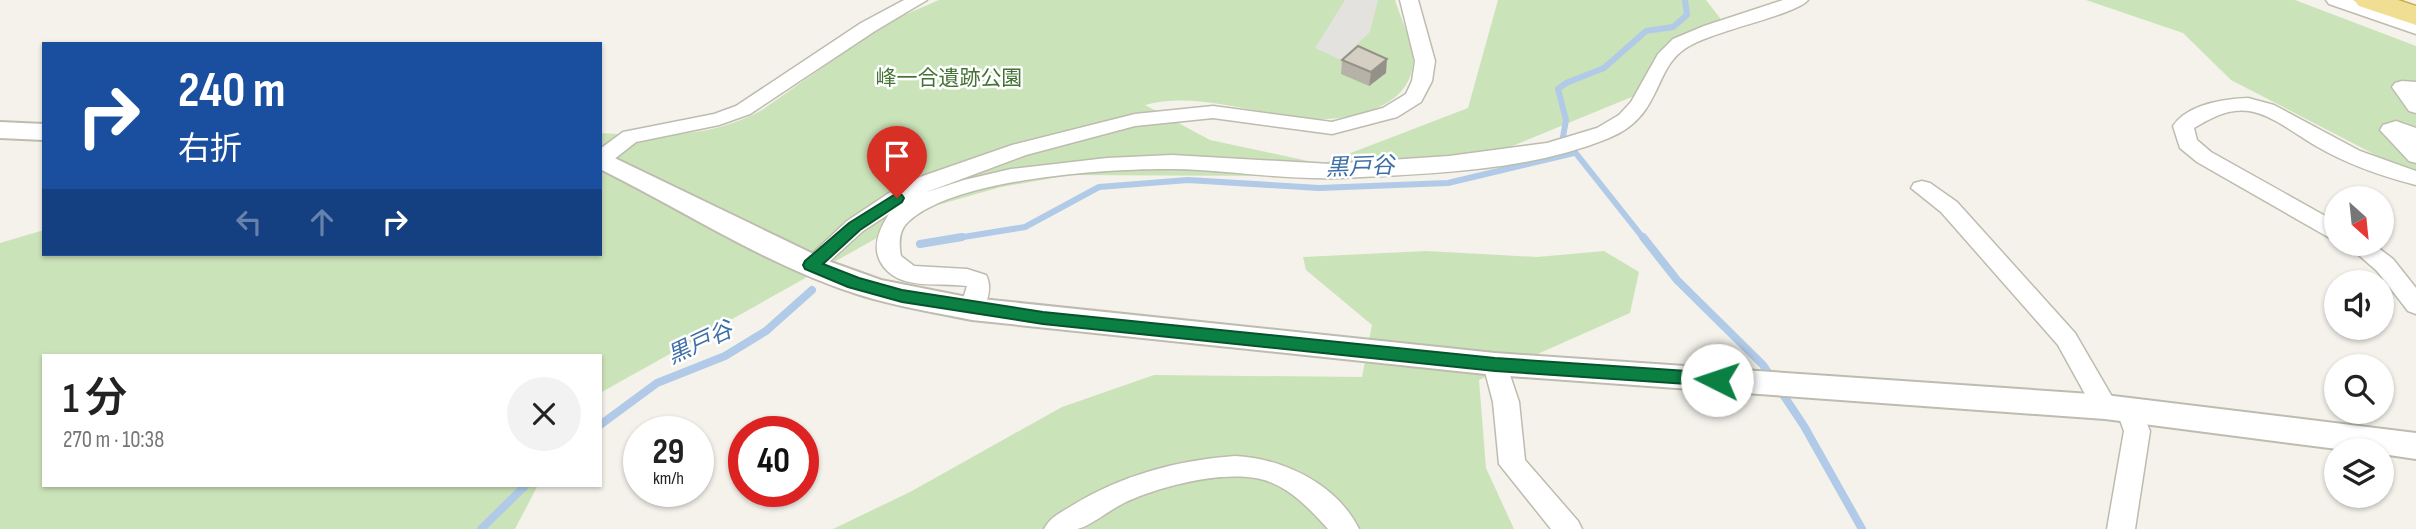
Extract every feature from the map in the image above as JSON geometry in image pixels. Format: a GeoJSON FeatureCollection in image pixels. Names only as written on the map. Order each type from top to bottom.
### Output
{"type":"FeatureCollection","features":[{"type":"Feature","properties":{"kind":"highway"},"geometry":{"type":"LineString","coordinates":[[2369,0],[2416,16]]}},
{"type":"Feature","properties":{"kind":"street"},"geometry":{"type":"LineString","coordinates":[[602,158],[630,137],[719,118],[743,110],[868,27],[918,0]]}},
{"type":"Feature","properties":{"kind":"street"},"geometry":{"type":"LineString","coordinates":[[811,265],[855,226],[897,198],[928,182],[1019,150],[1135,120],[1213,112],[1332,128],[1390,113],[1414,98],[1422,81],[1425,61],[1409,0]]}},
{"type":"Feature","properties":{"kind":"street"},"geometry":{"type":"LineString","coordinates":[[972,309],[979,287],[978,281],[960,277],[927,278],[913,275],[902,271],[888,252],[886,240],[896,222],[928,200],[951,190],[996,178],[1035,172],[1171,162],[1323,171],[1469,162],[1571,143],[1601,133],[1627,119],[1672,49],[1694,35],[1776,10],[1799,0]]}},
{"type":"Feature","properties":{"kind":"street"},"geometry":{"type":"LineString","coordinates":[[2335,0],[2416,28]]}},
{"type":"Feature","properties":{"kind":"street"},"geometry":{"type":"LineString","coordinates":[[2416,88],[2402,87],[2411,104],[2416,107]]}},
{"type":"Feature","properties":{"kind":"street"},"geometry":{"type":"LineString","coordinates":[[2324,225],[2204,157],[2187,143],[2183,126],[2203,110],[2236,103],[2268,108],[2343,152],[2416,178]]}},
{"type":"Feature","properties":{"kind":"street"},"geometry":{"type":"LineString","coordinates":[[2416,136],[2396,127],[2390,130],[2416,156]]}},
{"type":"Feature","properties":{"kind":"street"},"geometry":{"type":"LineString","coordinates":[[0,130],[42,132]]}},
{"type":"Feature","properties":{"kind":"street"},"geometry":{"type":"LineString","coordinates":[[602,160],[750,237],[854,283],[902,296],[972,309],[1495,365],[2117,408],[2416,446]]}},
{"type":"Feature","properties":{"kind":"street"},"geometry":{"type":"LineString","coordinates":[[1922,188],[1949,206],[2067,339],[2137,431],[2121,529]]}},
{"type":"Feature","properties":{"kind":"street"},"geometry":{"type":"LineString","coordinates":[[2373,256],[2385,265],[2416,305]]}},
{"type":"Feature","properties":{"kind":"street"},"geometry":{"type":"LineString","coordinates":[[1495,365],[1506,402],[1512,464],[1560,526]]}},
{"type":"Feature","properties":{"kind":"street"},"geometry":{"type":"LineString","coordinates":[[1058,529],[1100,502],[1140,485],[1186,473],[1237,466],[1272,471],[1303,487],[1345,529]]}},
{"type":"Feature","properties":{"kind":"green space","name":"峰一合遺跡公園"},"geometry":{"type":"Polygon","coordinates":[[[939,0],[1395,0],[1409,40],[1413,62],[1410,77],[1402,90],[1378,108],[1346,117],[1316,119],[1208,102],[1165,101],[1145,105],[1210,140],[1322,164],[1468,108],[1498,0],[1706,0],[1727,27],[1692,42],[1634,96],[1510,147],[1416,173],[1287,176],[1070,175],[1001,187],[934,206],[602,392],[602,354],[42,354],[42,487],[537,487],[515,529],[0,529],[0,243],[42,231],[42,256],[602,256],[602,133],[683,134],[743,119],[762,110],[886,23],[939,0]]]}},
{"type":"Feature","properties":{"kind":"green space"},"geometry":{"type":"Polygon","coordinates":[[[2086,0],[2295,0],[2416,46],[2416,176],[2231,80],[2183,33],[2086,0]]]}},
{"type":"Feature","properties":{"kind":"green space"},"geometry":{"type":"Polygon","coordinates":[[[1426,251],[1537,257],[1604,251],[1639,272],[1630,313],[1479,380],[1486,468],[1514,529],[833,529],[910,492],[1062,407],[1154,375],[1362,377],[1372,325],[1306,270],[1303,257],[1426,251]]]}},
{"type":"Feature","properties":{"kind":"shaded area"},"geometry":{"type":"Polygon","coordinates":[[[1345,0],[1378,0],[1370,32],[1341,60],[1315,48],[1345,0]]]}},
{"type":"Feature","properties":{"kind":"building"},"geometry":{"type":"Polygon","coordinates":[[[1358,46],[1387,59],[1371,72],[1342,60],[1358,46]]]}},
{"type":"Feature","properties":{"kind":"waterway","name":"黒戸谷"},"geometry":{"type":"LineString","coordinates":[[1644,239],[1563,137],[1566,120],[1558,89],[1566,83],[1604,68],[1646,31],[1673,27],[1687,15],[1685,0]]}},
{"type":"Feature","properties":{"kind":"waterway","name":"黒戸谷"},"geometry":{"type":"LineString","coordinates":[[951,239],[1025,227],[1099,187],[1188,180],[1319,188],[1448,183],[1574,153]]}},
{"type":"Feature","properties":{"kind":"waterway","name":"黒戸谷"},"geometry":{"type":"LineString","coordinates":[[920,244],[962,237]]}},
{"type":"Feature","properties":{"kind":"waterway"},"geometry":{"type":"LineString","coordinates":[[1643,237],[1677,280],[1763,365],[1771,377]]}},
{"type":"Feature","properties":{"kind":"waterway","name":"黒戸谷"},"geometry":{"type":"LineString","coordinates":[[602,424],[657,383],[725,356],[766,331],[812,290]]}},
{"type":"Feature","properties":{"kind":"waterway"},"geometry":{"type":"LineString","coordinates":[[1780,390],[1804,426],[1862,529]]}},
{"type":"Feature","properties":{"kind":"waterway","name":"黒戸谷"},"geometry":{"type":"LineString","coordinates":[[481,529],[524,487]]}},
{"type":"Feature","properties":{"kind":"route"},"geometry":{"type":"LineString","coordinates":[[897,198],[855,226],[811,265],[854,283],[902,296],[972,309],[1495,365],[1717,380]]}}]}
